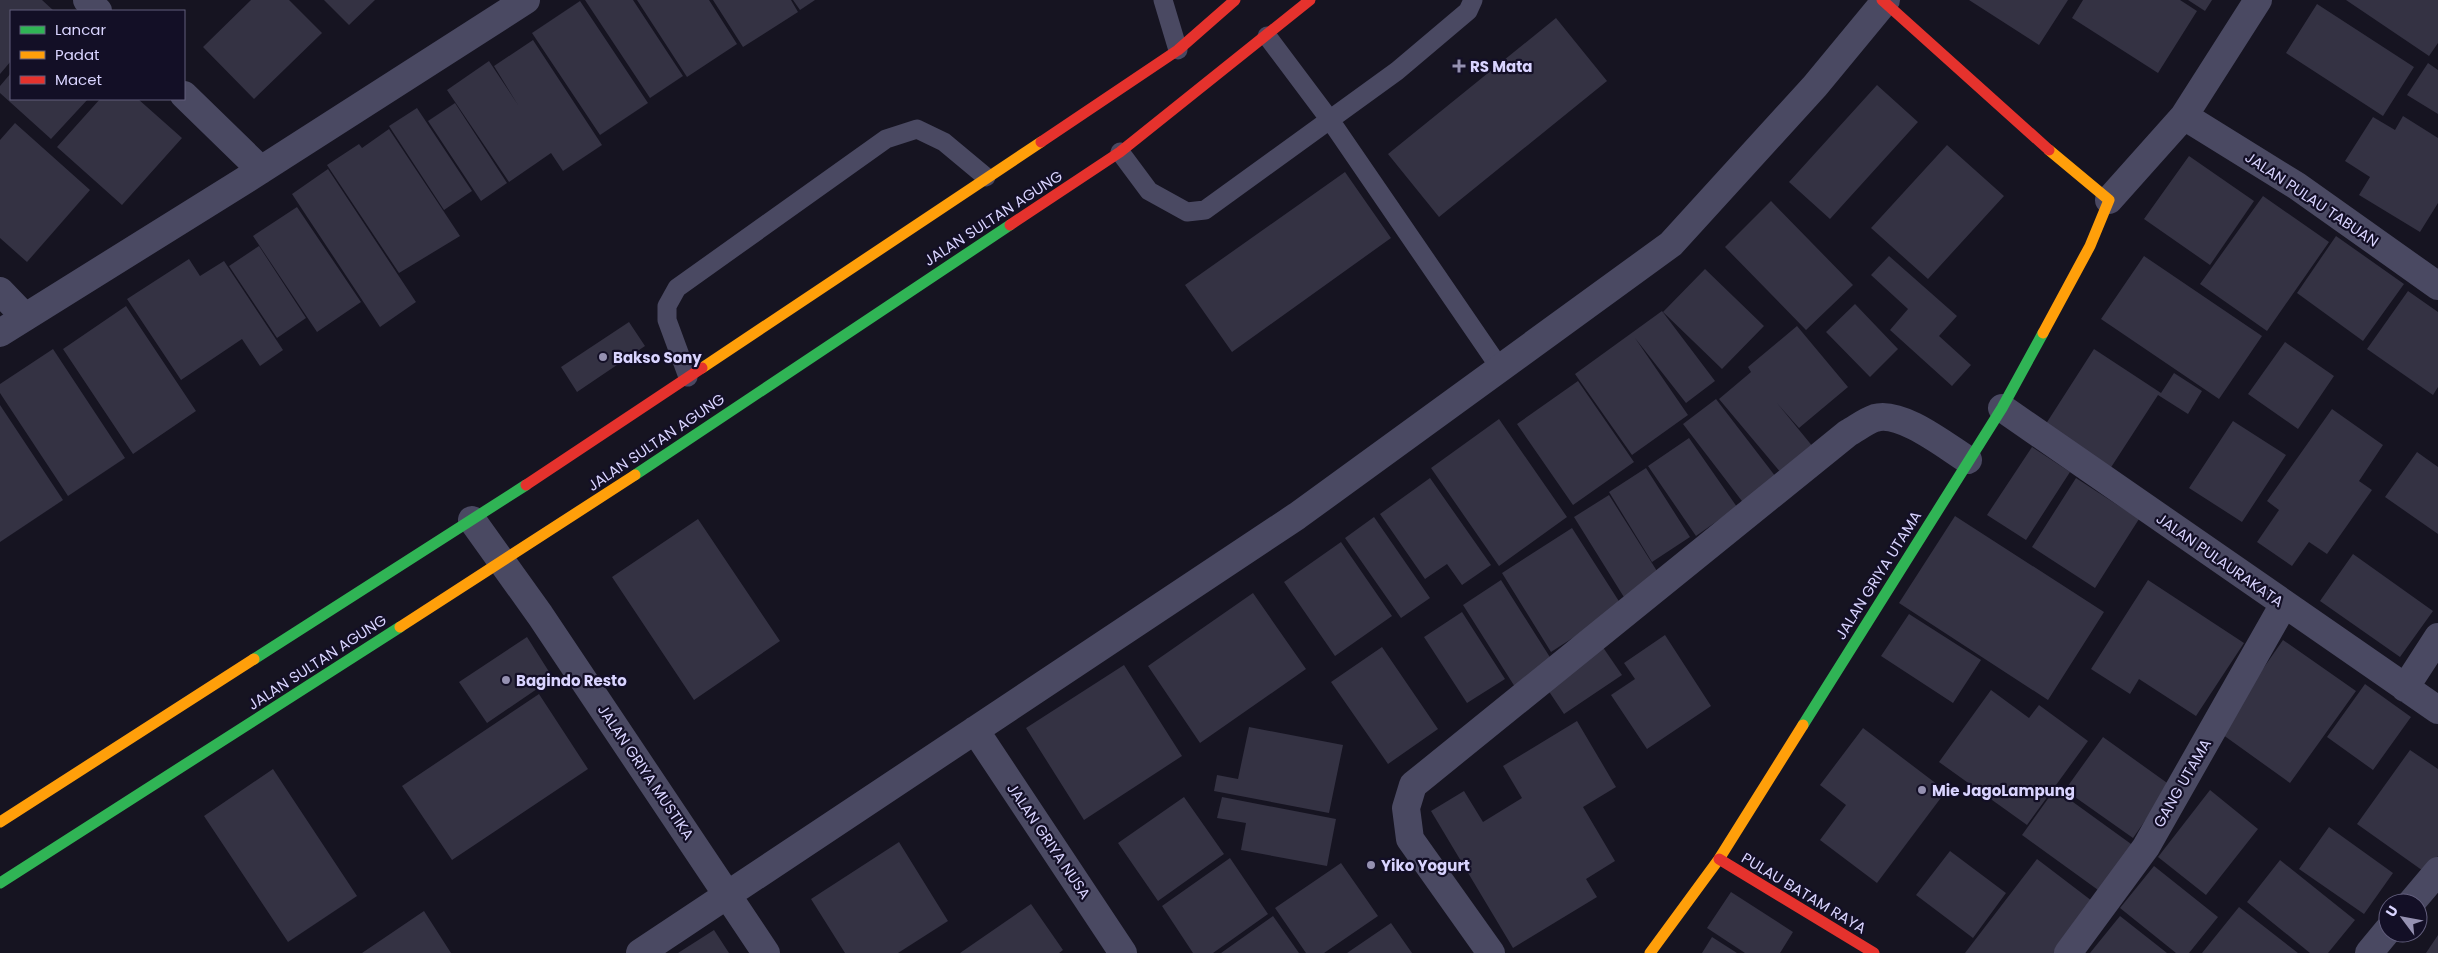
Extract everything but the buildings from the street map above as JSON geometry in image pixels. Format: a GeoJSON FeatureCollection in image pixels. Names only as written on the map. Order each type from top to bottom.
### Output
{"type":"FeatureCollection","features":[{"type":"Feature","properties":{"kind":"main road"},"geometry":{"type":"LineString","coordinates":[[0,822],[472,520],[688,377],[1178,50],[1236,0]]}},
{"type":"Feature","properties":{"kind":"main road","name":"JALAN SULTAN AGUNG"},"geometry":{"type":"LineString","coordinates":[[0,883],[500,563],[1120,152],[1310,0]]}},
{"type":"Feature","properties":{"kind":"main road"},"geometry":{"type":"LineString","coordinates":[[1884,1],[2017,123],[2109,200]]}},
{"type":"Feature","properties":{"kind":"main road","name":"JALAN GRIYA UTAMA"},"geometry":{"type":"LineString","coordinates":[[1650,953],[1719,859],[2002,408],[2090,246],[2109,200]]}},
{"type":"Feature","properties":{"kind":"main road","name":"PULAU BATAM RAYA"},"geometry":{"type":"LineString","coordinates":[[1719,859],[1874,953]]}},
{"type":"Feature","properties":{"kind":"street"},"geometry":{"type":"LineString","coordinates":[[87,0],[97,10]]}},
{"type":"Feature","properties":{"kind":"street"},"geometry":{"type":"LineString","coordinates":[[0,333],[261,170],[497,7],[526,0]]}},
{"type":"Feature","properties":{"kind":"street"},"geometry":{"type":"LineString","coordinates":[[2109,200],[2184,116],[2258,0]]}},
{"type":"Feature","properties":{"kind":"street"},"geometry":{"type":"LineString","coordinates":[[640,953],[1297,516],[1671,244],[1816,86],[1884,1]]}},
{"type":"Feature","properties":{"kind":"street"},"geometry":{"type":"LineString","coordinates":[[185,95],[261,170]]}},
{"type":"Feature","properties":{"kind":"street","name":"JALAN PULAU TABUAN"},"geometry":{"type":"LineString","coordinates":[[2184,116],[2297,186],[2438,286]]}},
{"type":"Feature","properties":{"kind":"street"},"geometry":{"type":"LineString","coordinates":[[0,291],[25,317]]}},
{"type":"Feature","properties":{"kind":"street","name":"JALAN PULAURAKATA"},"geometry":{"type":"LineString","coordinates":[[2002,408],[2438,710]]}},
{"type":"Feature","properties":{"kind":"street"},"geometry":{"type":"LineString","coordinates":[[1491,953],[1410,839],[1406,808],[1413,785],[1848,433],[1876,418],[1893,417],[1918,428],[1968,460]]}},
{"type":"Feature","properties":{"kind":"street","name":"JALAN GRIYA MUSTIKA"},"geometry":{"type":"LineString","coordinates":[[472,520],[500,563],[540,615],[766,953]]}},
{"type":"Feature","properties":{"kind":"street","name":"GANG UTAMA"},"geometry":{"type":"LineString","coordinates":[[2068,953],[2146,847],[2284,604]]}},
{"type":"Feature","properties":{"kind":"street"},"geometry":{"type":"LineString","coordinates":[[2405,688],[2438,636]]}},
{"type":"Feature","properties":{"kind":"street","name":"JALAN GRIYA NUSA"},"geometry":{"type":"LineString","coordinates":[[975,730],[1123,953]]}},
{"type":"Feature","properties":{"kind":"street"},"geometry":{"type":"LineString","coordinates":[[2419,893],[2438,871]]}},
{"type":"Feature","properties":{"kind":"street"},"geometry":{"type":"LineString","coordinates":[[2369,953],[2378,942]]}},
{"type":"Feature","properties":{"kind":"lane"},"geometry":{"type":"LineString","coordinates":[[1163,0],[1178,50]]}},
{"type":"Feature","properties":{"kind":"lane"},"geometry":{"type":"LineString","coordinates":[[1120,152],[1149,191],[1187,212],[1205,210],[1397,71],[1468,11],[1473,0]]}},
{"type":"Feature","properties":{"kind":"lane"},"geometry":{"type":"LineString","coordinates":[[1267,36],[1330,120],[1500,368]]}},
{"type":"Feature","properties":{"kind":"lane"},"geometry":{"type":"LineString","coordinates":[[688,377],[667,320],[668,306],[677,288],[886,139],[917,129],[944,142],[986,177]]}},
{"type":"Feature","properties":{"kind":"traffic: fast"},"geometry":{"type":"LineString","coordinates":[[635,475],[1010,225]]}},
{"type":"Feature","properties":{"kind":"traffic: fast"},"geometry":{"type":"LineString","coordinates":[[1803,725],[2002,408],[2043,333]]}},
{"type":"Feature","properties":{"kind":"traffic: fast"},"geometry":{"type":"LineString","coordinates":[[254,659],[526,485]]}},
{"type":"Feature","properties":{"kind":"traffic: fast"},"geometry":{"type":"LineString","coordinates":[[0,883],[400,627]]}},
{"type":"Feature","properties":{"kind":"traffic: slow"},"geometry":{"type":"LineString","coordinates":[[702,368],[1041,142]]}},
{"type":"Feature","properties":{"kind":"traffic: slow"},"geometry":{"type":"LineString","coordinates":[[2043,333],[2090,246],[2109,200],[2049,150]]}},
{"type":"Feature","properties":{"kind":"traffic: slow"},"geometry":{"type":"LineString","coordinates":[[400,627],[635,475]]}},
{"type":"Feature","properties":{"kind":"traffic: slow"},"geometry":{"type":"LineString","coordinates":[[0,822],[254,659]]}},
{"type":"Feature","properties":{"kind":"traffic: slow"},"geometry":{"type":"LineString","coordinates":[[1650,953],[1719,859],[1803,725]]}},
{"type":"Feature","properties":{"kind":"traffic: jam"},"geometry":{"type":"LineString","coordinates":[[1041,142],[1178,50],[1235,0]]}},
{"type":"Feature","properties":{"kind":"traffic: jam"},"geometry":{"type":"LineString","coordinates":[[1010,225],[1120,152],[1310,0]]}},
{"type":"Feature","properties":{"kind":"traffic: jam"},"geometry":{"type":"LineString","coordinates":[[1882,0],[2049,150]]}},
{"type":"Feature","properties":{"kind":"traffic: jam"},"geometry":{"type":"LineString","coordinates":[[526,485],[702,368]]}},
{"type":"Feature","properties":{"kind":"traffic: jam"},"geometry":{"type":"LineString","coordinates":[[1719,859],[1874,953]]}},
{"type":"Feature","properties":{"kind":"place","name":"RS Mata"},"geometry":{"type":"Point","coordinates":[1459,66]}},
{"type":"Feature","properties":{"kind":"place","name":"Bakso Sony"},"geometry":{"type":"Point","coordinates":[603,357]}},
{"type":"Feature","properties":{"kind":"place","name":"Bagindo Resto"},"geometry":{"type":"Point","coordinates":[506,680]}},
{"type":"Feature","properties":{"kind":"place","name":"Mie JagoLampung"},"geometry":{"type":"Point","coordinates":[1922,790]}},
{"type":"Feature","properties":{"kind":"place","name":"Yiko Yogurt"},"geometry":{"type":"Point","coordinates":[1371,865]}}]}
